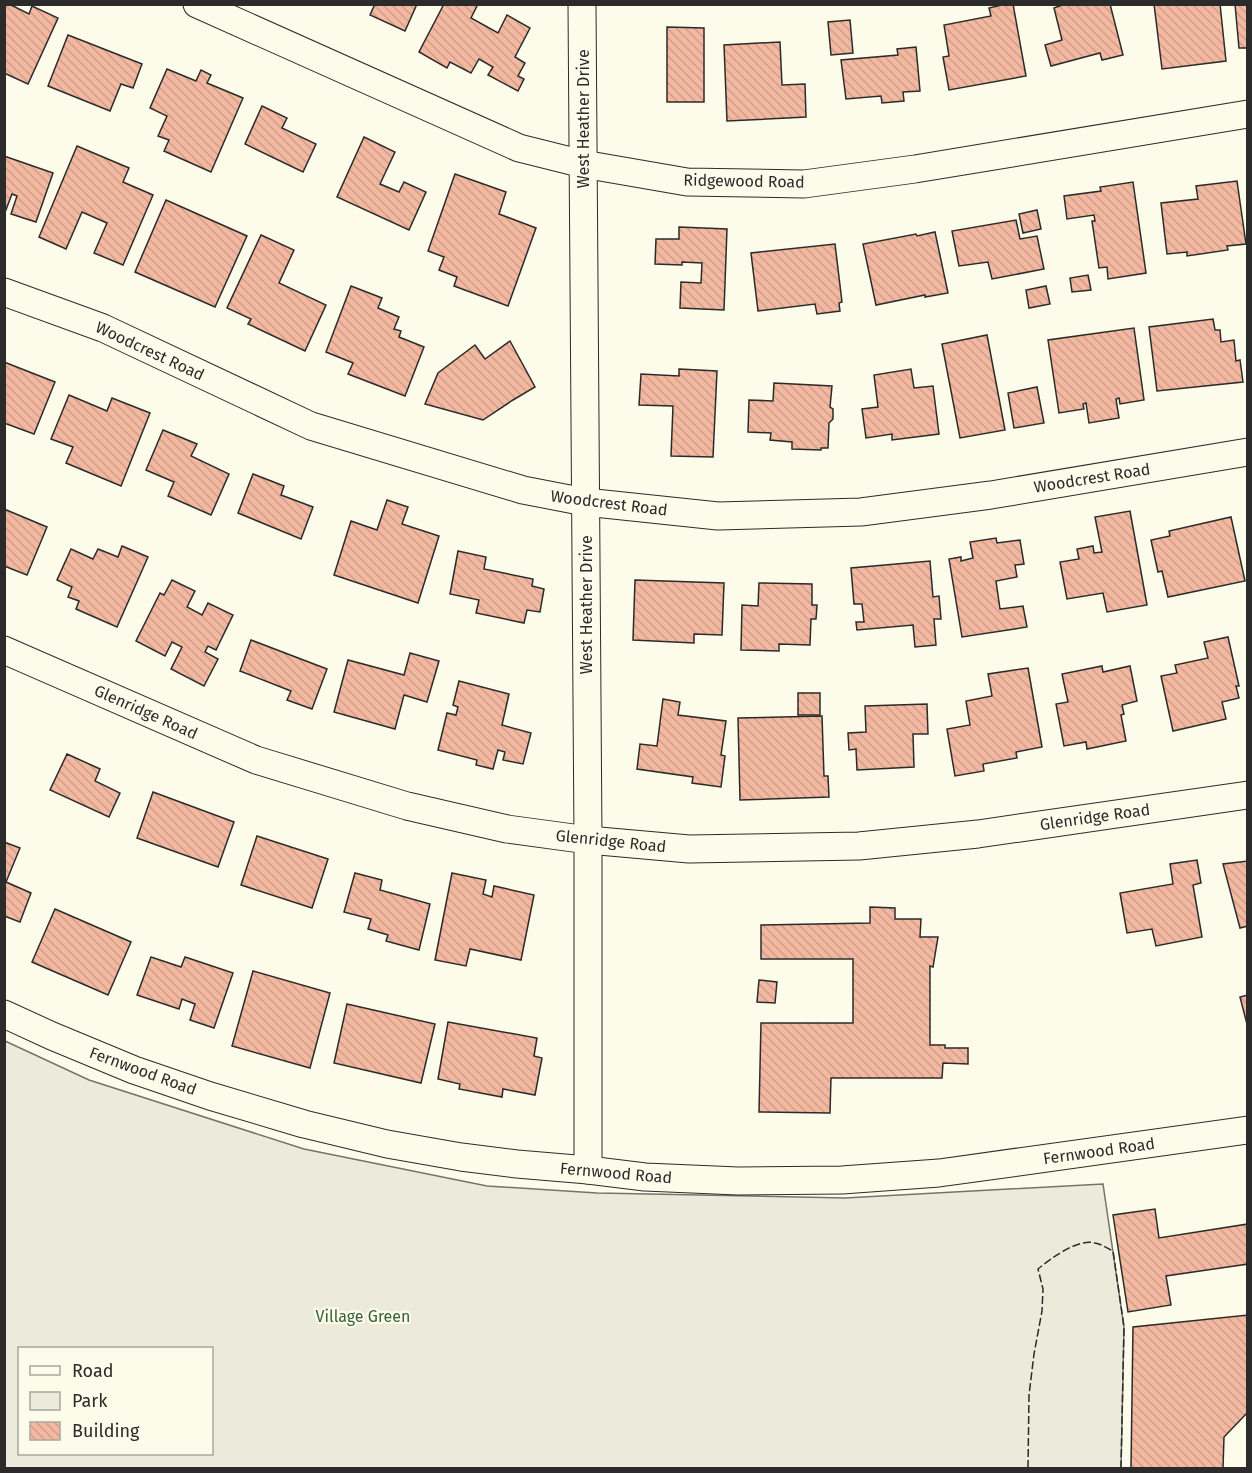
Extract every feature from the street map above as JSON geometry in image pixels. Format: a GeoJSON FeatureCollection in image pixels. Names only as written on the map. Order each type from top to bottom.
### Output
{"type":"FeatureCollection","features":[{"type":"Feature","properties":{"kind":"street","name":"Ridgewood Road"},"geometry":{"type":"LineString","coordinates":[[197,4],[519,148],[583,164],[687,182],[804,184],[915,169],[1248,114]]}},
{"type":"Feature","properties":{"kind":"street","name":"West Heather Drive"},"geometry":{"type":"LineString","coordinates":[[582,4],[588,1170]]}},
{"type":"Feature","properties":{"kind":"street","name":"Woodcrest Road"},"geometry":{"type":"LineString","coordinates":[[4,292],[103,328],[310,426],[523,490],[585,502],[718,516],[861,512],[991,495],[1248,452]]}},
{"type":"Feature","properties":{"kind":"street","name":"Glenridge Road"},"geometry":{"type":"LineString","coordinates":[[4,650],[256,760],[407,806],[507,829],[588,840],[689,849],[859,846],[978,834],[1248,795]]}},
{"type":"Feature","properties":{"kind":"street","name":"Fernwood Road"},"geometry":{"type":"LineString","coordinates":[[4,1014],[134,1070],[304,1124],[387,1144],[461,1157],[645,1177],[738,1181],[842,1180],[939,1173],[1248,1130]]}},
{"type":"Feature","properties":{"kind":"green space","name":"Village Green"},"geometry":{"type":"Polygon","coordinates":[[[5,1041],[89,1080],[304,1149],[487,1186],[597,1193],[845,1198],[1103,1184],[1124,1327],[1121,1468],[5,1468],[5,1041]]]}},
{"type":"Feature","properties":{"kind":"building"},"geometry":{"type":"Polygon","coordinates":[[[4,4],[9,4],[29,14],[32,6],[58,18],[28,84],[4,73],[4,4]]]}},
{"type":"Feature","properties":{"kind":"building"},"geometry":{"type":"Polygon","coordinates":[[[375,4],[417,4],[405,31],[370,15],[375,4]]]}},
{"type":"Feature","properties":{"kind":"building"},"geometry":{"type":"Polygon","coordinates":[[[444,4],[478,4],[471,18],[498,33],[507,15],[530,28],[515,57],[525,63],[518,76],[524,79],[518,91],[488,75],[493,67],[479,59],[471,73],[450,62],[447,68],[419,52],[444,4]]]}},
{"type":"Feature","properties":{"kind":"building"},"geometry":{"type":"Polygon","coordinates":[[[1013,4],[1026,76],[949,90],[943,57],[949,56],[944,25],[991,16],[989,8],[1013,4]]]}},
{"type":"Feature","properties":{"kind":"building"},"geometry":{"type":"Polygon","coordinates":[[[1065,4],[1110,4],[1123,55],[1102,60],[1100,53],[1051,66],[1045,45],[1062,40],[1054,8],[1065,4]]]}},
{"type":"Feature","properties":{"kind":"building"},"geometry":{"type":"Polygon","coordinates":[[[1154,4],[1220,4],[1226,61],[1162,69],[1154,4]]]}},
{"type":"Feature","properties":{"kind":"building"},"geometry":{"type":"Polygon","coordinates":[[[1235,4],[1248,4],[1248,48],[1239,48],[1235,4]]]}},
{"type":"Feature","properties":{"kind":"building"},"geometry":{"type":"Polygon","coordinates":[[[850,20],[853,53],[831,55],[828,22],[850,20]]]}},
{"type":"Feature","properties":{"kind":"building"},"geometry":{"type":"Polygon","coordinates":[[[667,27],[704,28],[704,102],[667,102],[667,27]]]}},
{"type":"Feature","properties":{"kind":"building"},"geometry":{"type":"Polygon","coordinates":[[[68,35],[142,64],[133,88],[121,84],[110,111],[48,86],[68,35]]]}},
{"type":"Feature","properties":{"kind":"building"},"geometry":{"type":"Polygon","coordinates":[[[780,42],[782,85],[805,84],[806,117],[727,121],[724,45],[780,42]]]}},
{"type":"Feature","properties":{"kind":"building"},"geometry":{"type":"Polygon","coordinates":[[[916,47],[920,91],[903,92],[904,101],[882,103],[881,96],[846,99],[841,60],[898,55],[897,49],[916,47]]]}},
{"type":"Feature","properties":{"kind":"building"},"geometry":{"type":"Polygon","coordinates":[[[167,69],[196,81],[201,70],[211,75],[207,83],[243,98],[211,172],[164,151],[169,140],[158,136],[167,116],[150,108],[167,69]]]}},
{"type":"Feature","properties":{"kind":"building"},"geometry":{"type":"Polygon","coordinates":[[[262,106],[287,118],[282,128],[316,144],[303,172],[245,144],[262,106]]]}},
{"type":"Feature","properties":{"kind":"building"},"geometry":{"type":"Polygon","coordinates":[[[364,137],[395,152],[380,184],[399,192],[404,182],[426,192],[409,230],[337,197],[364,137]]]}},
{"type":"Feature","properties":{"kind":"building"},"geometry":{"type":"Polygon","coordinates":[[[77,146],[129,168],[123,182],[153,195],[123,265],[94,253],[107,223],[82,212],[66,249],[39,237],[77,146]]]}},
{"type":"Feature","properties":{"kind":"building"},"geometry":{"type":"Polygon","coordinates":[[[4,156],[53,173],[36,222],[11,214],[17,196],[12,194],[4,215],[4,156]]]}},
{"type":"Feature","properties":{"kind":"building"},"geometry":{"type":"Polygon","coordinates":[[[455,174],[506,192],[499,214],[536,228],[508,306],[454,286],[457,277],[439,270],[444,257],[428,251],[455,174]]]}},
{"type":"Feature","properties":{"kind":"building"},"geometry":{"type":"Polygon","coordinates":[[[1237,181],[1246,244],[1227,246],[1228,250],[1187,256],[1187,252],[1167,254],[1161,203],[1198,199],[1196,186],[1237,181]]]}},
{"type":"Feature","properties":{"kind":"building"},"geometry":{"type":"Polygon","coordinates":[[[1133,182],[1146,273],[1108,279],[1107,267],[1099,268],[1092,221],[1095,221],[1094,215],[1067,219],[1064,196],[1101,191],[1100,187],[1133,182]]]}},
{"type":"Feature","properties":{"kind":"building"},"geometry":{"type":"Polygon","coordinates":[[[166,200],[247,236],[215,307],[135,272],[166,200]]]}},
{"type":"Feature","properties":{"kind":"building"},"geometry":{"type":"Polygon","coordinates":[[[1037,210],[1041,229],[1023,233],[1019,214],[1037,210]]]}},
{"type":"Feature","properties":{"kind":"building"},"geometry":{"type":"Polygon","coordinates":[[[1016,220],[1020,239],[1037,236],[1044,269],[992,279],[988,262],[959,266],[952,231],[1016,220]]]}},
{"type":"Feature","properties":{"kind":"building"},"geometry":{"type":"Polygon","coordinates":[[[679,227],[727,229],[724,310],[680,308],[681,282],[701,283],[702,263],[655,264],[656,239],[679,239],[679,227]]]}},
{"type":"Feature","properties":{"kind":"building"},"geometry":{"type":"Polygon","coordinates":[[[935,232],[948,293],[925,297],[925,295],[876,305],[863,244],[935,232]]]}},
{"type":"Feature","properties":{"kind":"building"},"geometry":{"type":"Polygon","coordinates":[[[261,235],[294,250],[279,283],[326,305],[305,351],[248,324],[251,319],[227,308],[261,235]]]}},
{"type":"Feature","properties":{"kind":"building"},"geometry":{"type":"Polygon","coordinates":[[[835,244],[842,302],[839,303],[840,311],[817,314],[815,304],[758,311],[751,253],[835,244]]]}},
{"type":"Feature","properties":{"kind":"building"},"geometry":{"type":"Polygon","coordinates":[[[1088,275],[1091,290],[1072,292],[1070,278],[1088,275]]]}},
{"type":"Feature","properties":{"kind":"building"},"geometry":{"type":"Polygon","coordinates":[[[351,286],[382,298],[378,308],[399,317],[394,329],[401,331],[399,337],[424,347],[405,396],[348,374],[353,363],[326,352],[351,286]]]}},
{"type":"Feature","properties":{"kind":"building"},"geometry":{"type":"Polygon","coordinates":[[[1046,286],[1050,304],[1029,308],[1026,290],[1046,286]]]}},
{"type":"Feature","properties":{"kind":"building"},"geometry":{"type":"Polygon","coordinates":[[[1213,319],[1215,330],[1220,330],[1221,342],[1234,340],[1236,361],[1240,360],[1243,382],[1157,391],[1149,327],[1213,319]]]}},
{"type":"Feature","properties":{"kind":"building"},"geometry":{"type":"Polygon","coordinates":[[[1134,328],[1144,400],[1120,404],[1119,398],[1116,399],[1119,418],[1089,423],[1086,403],[1083,404],[1084,409],[1059,413],[1048,340],[1134,328]]]}},
{"type":"Feature","properties":{"kind":"building"},"geometry":{"type":"Polygon","coordinates":[[[987,335],[1005,430],[960,438],[942,344],[987,335]]]}},
{"type":"Feature","properties":{"kind":"building"},"geometry":{"type":"Polygon","coordinates":[[[510,341],[535,387],[483,420],[425,404],[438,373],[475,345],[485,359],[510,341]]]}},
{"type":"Feature","properties":{"kind":"building"},"geometry":{"type":"Polygon","coordinates":[[[4,362],[55,382],[34,434],[4,423],[4,362]]]}},
{"type":"Feature","properties":{"kind":"building"},"geometry":{"type":"Polygon","coordinates":[[[679,369],[717,371],[713,457],[671,456],[673,406],[639,405],[641,374],[679,376],[679,369]]]}},
{"type":"Feature","properties":{"kind":"building"},"geometry":{"type":"Polygon","coordinates":[[[911,369],[914,388],[933,386],[939,434],[892,440],[892,434],[866,438],[862,409],[878,407],[874,375],[911,369]]]}},
{"type":"Feature","properties":{"kind":"building"},"geometry":{"type":"Polygon","coordinates":[[[774,383],[832,386],[830,407],[833,409],[833,419],[829,423],[828,448],[821,448],[821,450],[792,449],[792,442],[770,440],[771,433],[748,432],[749,400],[773,401],[774,383]]]}},
{"type":"Feature","properties":{"kind":"building"},"geometry":{"type":"Polygon","coordinates":[[[1037,387],[1044,423],[1014,428],[1008,393],[1037,387]]]}},
{"type":"Feature","properties":{"kind":"building"},"geometry":{"type":"Polygon","coordinates":[[[69,395],[107,411],[112,398],[150,413],[121,486],[66,463],[73,447],[51,439],[69,395]]]}},
{"type":"Feature","properties":{"kind":"building"},"geometry":{"type":"Polygon","coordinates":[[[163,430],[197,444],[191,456],[229,474],[211,515],[168,496],[174,482],[146,470],[163,430]]]}},
{"type":"Feature","properties":{"kind":"building"},"geometry":{"type":"Polygon","coordinates":[[[253,474],[284,486],[281,495],[313,507],[301,539],[238,513],[253,474]]]}},
{"type":"Feature","properties":{"kind":"building"},"geometry":{"type":"Polygon","coordinates":[[[387,500],[408,507],[402,524],[439,536],[418,603],[334,575],[351,521],[377,530],[387,500]]]}},
{"type":"Feature","properties":{"kind":"building"},"geometry":{"type":"Polygon","coordinates":[[[4,509],[47,527],[27,575],[4,566],[4,509]]]}},
{"type":"Feature","properties":{"kind":"building"},"geometry":{"type":"Polygon","coordinates":[[[1130,511],[1147,605],[1107,612],[1103,593],[1067,599],[1060,562],[1079,559],[1077,549],[1093,546],[1094,553],[1102,552],[1095,517],[1130,511]]]}},
{"type":"Feature","properties":{"kind":"building"},"geometry":{"type":"Polygon","coordinates":[[[1231,517],[1245,581],[1168,597],[1162,571],[1158,572],[1151,540],[1170,536],[1169,531],[1231,517]]]}},
{"type":"Feature","properties":{"kind":"building"},"geometry":{"type":"Polygon","coordinates":[[[996,538],[997,543],[1020,540],[1024,564],[1015,565],[1017,577],[996,581],[1000,609],[1023,606],[1027,627],[962,637],[949,559],[961,557],[961,561],[973,558],[970,542],[996,538]]]}},
{"type":"Feature","properties":{"kind":"building"},"geometry":{"type":"Polygon","coordinates":[[[122,546],[148,557],[117,627],[76,609],[79,601],[68,597],[72,587],[57,580],[71,549],[93,559],[98,549],[118,557],[122,546]]]}},
{"type":"Feature","properties":{"kind":"building"},"geometry":{"type":"Polygon","coordinates":[[[458,551],[486,557],[484,569],[533,579],[532,586],[544,589],[540,612],[527,610],[524,623],[476,613],[479,600],[450,594],[458,551]]]}},
{"type":"Feature","properties":{"kind":"building"},"geometry":{"type":"Polygon","coordinates":[[[930,561],[933,597],[939,596],[941,619],[934,619],[936,645],[915,647],[913,625],[857,630],[856,622],[864,622],[862,604],[854,604],[851,568],[930,561]]]}},
{"type":"Feature","properties":{"kind":"building"},"geometry":{"type":"Polygon","coordinates":[[[172,580],[195,591],[187,607],[202,615],[208,603],[233,615],[216,650],[208,646],[205,652],[218,659],[204,686],[171,669],[182,647],[172,642],[165,656],[136,641],[160,593],[164,595],[172,580]]]}},
{"type":"Feature","properties":{"kind":"building"},"geometry":{"type":"Polygon","coordinates":[[[635,580],[724,583],[722,635],[694,634],[694,643],[633,640],[635,580]]]}},
{"type":"Feature","properties":{"kind":"building"},"geometry":{"type":"Polygon","coordinates":[[[759,583],[812,584],[812,605],[817,605],[816,619],[811,619],[810,645],[779,644],[779,651],[741,650],[742,605],[758,606],[759,583]]]}},
{"type":"Feature","properties":{"kind":"building"},"geometry":{"type":"Polygon","coordinates":[[[1228,637],[1239,686],[1236,686],[1239,698],[1222,702],[1226,719],[1173,731],[1161,676],[1177,673],[1175,665],[1208,658],[1204,642],[1228,637]]]}},
{"type":"Feature","properties":{"kind":"building"},"geometry":{"type":"Polygon","coordinates":[[[251,640],[327,669],[312,709],[287,700],[291,691],[240,671],[251,640]]]}},
{"type":"Feature","properties":{"kind":"building"},"geometry":{"type":"Polygon","coordinates":[[[410,653],[439,661],[427,702],[404,695],[395,729],[334,712],[348,660],[404,675],[410,653]]]}},
{"type":"Feature","properties":{"kind":"building"},"geometry":{"type":"Polygon","coordinates":[[[1102,666],[1103,672],[1130,666],[1137,701],[1122,705],[1124,714],[1121,715],[1126,741],[1087,749],[1086,742],[1064,746],[1056,704],[1068,702],[1062,674],[1102,666]]]}},
{"type":"Feature","properties":{"kind":"building"},"geometry":{"type":"Polygon","coordinates":[[[1028,668],[1042,747],[1016,752],[1017,758],[983,764],[984,771],[955,776],[947,729],[970,725],[966,701],[992,696],[988,674],[1028,668]]]}},
{"type":"Feature","properties":{"kind":"building"},"geometry":{"type":"Polygon","coordinates":[[[459,681],[509,694],[502,725],[531,733],[523,764],[503,760],[505,752],[498,750],[493,769],[476,765],[477,760],[438,750],[447,713],[456,715],[458,707],[453,705],[459,681]]]}},
{"type":"Feature","properties":{"kind":"building"},"geometry":{"type":"Polygon","coordinates":[[[798,693],[820,693],[820,715],[798,715],[798,693]]]}},
{"type":"Feature","properties":{"kind":"building"},"geometry":{"type":"Polygon","coordinates":[[[663,699],[680,702],[678,715],[726,721],[721,755],[725,756],[721,787],[692,783],[693,777],[637,769],[640,744],[657,746],[663,699]]]}},
{"type":"Feature","properties":{"kind":"building"},"geometry":{"type":"Polygon","coordinates":[[[927,704],[928,734],[913,734],[914,767],[857,770],[856,749],[849,750],[848,733],[866,732],[865,706],[927,704]]]}},
{"type":"Feature","properties":{"kind":"building"},"geometry":{"type":"Polygon","coordinates":[[[822,716],[824,776],[828,776],[829,797],[740,800],[738,718],[822,716]]]}},
{"type":"Feature","properties":{"kind":"building"},"geometry":{"type":"Polygon","coordinates":[[[67,754],[100,769],[95,781],[120,793],[109,817],[50,790],[67,754]]]}},
{"type":"Feature","properties":{"kind":"building"},"geometry":{"type":"Polygon","coordinates":[[[153,792],[234,822],[218,867],[137,838],[153,792]]]}},
{"type":"Feature","properties":{"kind":"building"},"geometry":{"type":"Polygon","coordinates":[[[257,836],[328,859],[312,908],[241,885],[257,836]]]}},
{"type":"Feature","properties":{"kind":"building"},"geometry":{"type":"Polygon","coordinates":[[[4,842],[20,848],[6,882],[31,893],[20,922],[4,916],[4,842]]]}},
{"type":"Feature","properties":{"kind":"building"},"geometry":{"type":"Polygon","coordinates":[[[1197,860],[1201,883],[1193,885],[1202,937],[1156,946],[1152,929],[1127,933],[1120,893],[1173,884],[1170,864],[1197,860]]]}},
{"type":"Feature","properties":{"kind":"building"},"geometry":{"type":"Polygon","coordinates":[[[1248,861],[1248,926],[1240,928],[1223,864],[1248,861]]]}},
{"type":"Feature","properties":{"kind":"building"},"geometry":{"type":"Polygon","coordinates":[[[355,873],[382,880],[380,890],[430,904],[419,950],[386,941],[388,935],[368,929],[371,919],[344,912],[355,873]]]}},
{"type":"Feature","properties":{"kind":"building"},"geometry":{"type":"Polygon","coordinates":[[[452,873],[486,880],[483,894],[492,897],[494,886],[534,895],[521,960],[470,949],[466,966],[435,960],[452,873]]]}},
{"type":"Feature","properties":{"kind":"building"},"geometry":{"type":"Polygon","coordinates":[[[870,907],[895,908],[895,919],[921,919],[920,937],[938,937],[933,967],[930,966],[930,1045],[945,1045],[945,1048],[968,1048],[968,1064],[943,1063],[942,1078],[831,1078],[830,1113],[759,1112],[761,1023],[853,1023],[853,959],[761,959],[761,925],[870,923],[870,907]]]}},
{"type":"Feature","properties":{"kind":"building"},"geometry":{"type":"Polygon","coordinates":[[[55,909],[131,942],[108,995],[32,962],[55,909]]]}},
{"type":"Feature","properties":{"kind":"building"},"geometry":{"type":"Polygon","coordinates":[[[151,957],[181,967],[185,957],[233,973],[214,1028],[190,1020],[195,1004],[182,999],[179,1009],[137,995],[151,957]]]}},
{"type":"Feature","properties":{"kind":"building"},"geometry":{"type":"Polygon","coordinates":[[[253,971],[330,993],[310,1068],[232,1046],[253,971]]]}},
{"type":"Feature","properties":{"kind":"building"},"geometry":{"type":"Polygon","coordinates":[[[759,980],[777,982],[775,1003],[757,1002],[759,980]]]}},
{"type":"Feature","properties":{"kind":"building"},"geometry":{"type":"Polygon","coordinates":[[[1248,995],[1248,1028],[1240,997],[1248,995]]]}},
{"type":"Feature","properties":{"kind":"building"},"geometry":{"type":"Polygon","coordinates":[[[347,1004],[435,1024],[421,1083],[334,1063],[347,1004]]]}},
{"type":"Feature","properties":{"kind":"building"},"geometry":{"type":"Polygon","coordinates":[[[448,1022],[537,1038],[534,1056],[542,1058],[535,1095],[503,1089],[502,1097],[459,1089],[460,1084],[438,1079],[448,1022]]]}},
{"type":"Feature","properties":{"kind":"building"},"geometry":{"type":"Polygon","coordinates":[[[1155,1209],[1159,1238],[1248,1224],[1248,1264],[1166,1276],[1171,1305],[1128,1312],[1113,1215],[1155,1209]]]}},
{"type":"Feature","properties":{"kind":"building"},"geometry":{"type":"Polygon","coordinates":[[[1248,1315],[1248,1412],[1224,1437],[1223,1468],[1131,1468],[1133,1327],[1248,1315]]]}},
{"type":"Feature","properties":{"kind":"fence"},"geometry":{"type":"LineString","coordinates":[[1028,1468],[1029,1395],[1042,1311],[1043,1289],[1038,1269],[1065,1250],[1088,1242],[1100,1244],[1113,1251],[1124,1327],[1121,1468]]}}]}
